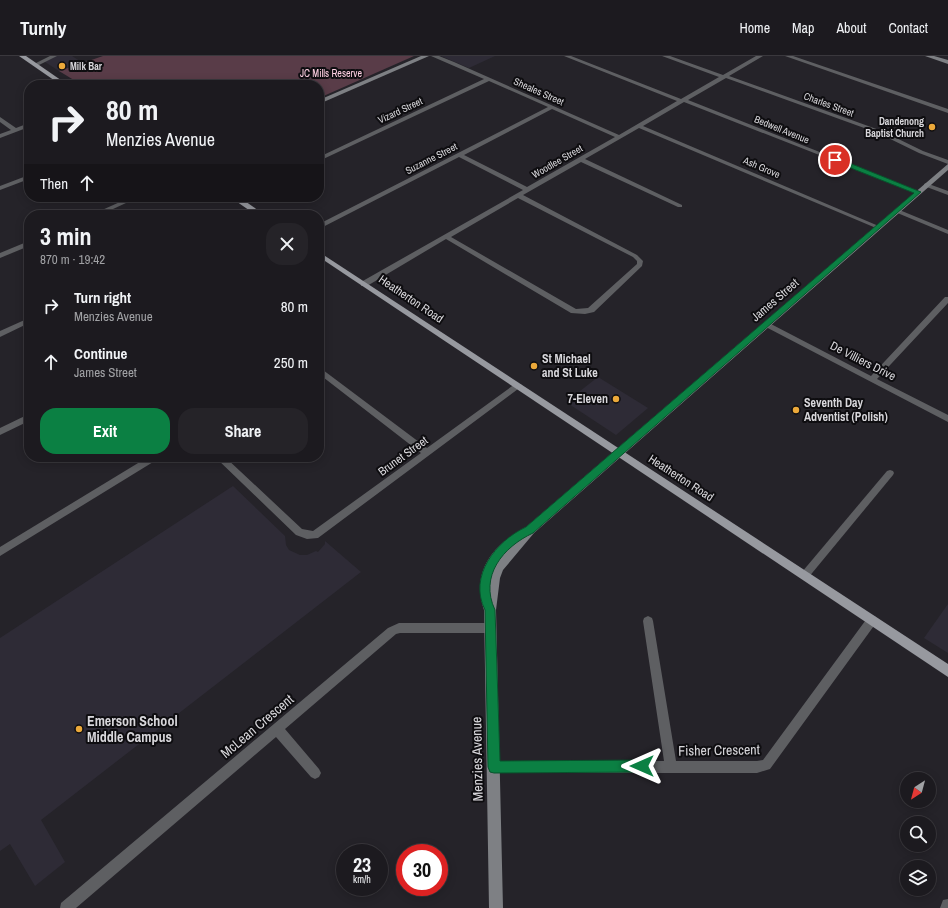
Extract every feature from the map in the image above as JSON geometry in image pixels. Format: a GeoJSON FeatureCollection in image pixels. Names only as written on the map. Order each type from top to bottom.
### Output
{"type":"FeatureCollection","features":[{"type":"Feature","properties":{"kind":"main road"},"geometry":{"type":"LineString","coordinates":[[22,56],[58,80]]}},
{"type":"Feature","properties":{"kind":"main road"},"geometry":{"type":"LineString","coordinates":[[243,202],[254,210]]}},
{"type":"Feature","properties":{"kind":"main road","name":"Heatherton Road"},"geometry":{"type":"LineString","coordinates":[[324,257],[948,671]]}},
{"type":"Feature","properties":{"kind":"street"},"geometry":{"type":"LineString","coordinates":[[34,64],[51,56]]}},
{"type":"Feature","properties":{"kind":"street"},"geometry":{"type":"LineString","coordinates":[[34,64],[54,56]]}},
{"type":"Feature","properties":{"kind":"street"},"geometry":{"type":"LineString","coordinates":[[324,100],[426,56]]}},
{"type":"Feature","properties":{"kind":"street","name":"Sheales Street"},"geometry":{"type":"LineString","coordinates":[[434,56],[620,136]]}},
{"type":"Feature","properties":{"kind":"street","name":"Sheales Street"},"geometry":{"type":"LineString","coordinates":[[440,56],[452,63]]}},
{"type":"Feature","properties":{"kind":"street","name":"Bedwell Avenue"},"geometry":{"type":"LineString","coordinates":[[567,56],[918,192]]}},
{"type":"Feature","properties":{"kind":"street","name":"Charles Street"},"geometry":{"type":"LineString","coordinates":[[665,56],[880,132],[921,152],[948,162]]}},
{"type":"Feature","properties":{"kind":"street","name":"Woodlee Street"},"geometry":{"type":"LineString","coordinates":[[364,284],[760,56]]}},
{"type":"Feature","properties":{"kind":"street"},"geometry":{"type":"LineString","coordinates":[[788,56],[948,111]]}},
{"type":"Feature","properties":{"kind":"street"},"geometry":{"type":"LineString","coordinates":[[928,56],[948,62]]}},
{"type":"Feature","properties":{"kind":"street","name":"Vizard Street"},"geometry":{"type":"LineString","coordinates":[[324,157],[489,79]]}},
{"type":"Feature","properties":{"kind":"street","name":"Suzanne Street"},"geometry":{"type":"LineString","coordinates":[[324,224],[552,107]]}},
{"type":"Feature","properties":{"kind":"street"},"geometry":{"type":"LineString","coordinates":[[0,119],[15,130]]}},
{"type":"Feature","properties":{"kind":"street","name":"Ash Grove"},"geometry":{"type":"LineString","coordinates":[[639,126],[878,227]]}},
{"type":"Feature","properties":{"kind":"street"},"geometry":{"type":"LineString","coordinates":[[0,136],[24,127]]}},
{"type":"Feature","properties":{"kind":"street"},"geometry":{"type":"LineString","coordinates":[[460,154],[528,190]]}},
{"type":"Feature","properties":{"kind":"street"},"geometry":{"type":"LineString","coordinates":[[580,159],[680,206]]}},
{"type":"Feature","properties":{"kind":"street","name":"James Street"},"geometry":{"type":"LineString","coordinates":[[619,453],[948,166]]}},
{"type":"Feature","properties":{"kind":"street"},"geometry":{"type":"LineString","coordinates":[[0,188],[24,179]]}},
{"type":"Feature","properties":{"kind":"street"},"geometry":{"type":"LineString","coordinates":[[926,185],[948,193]]}},
{"type":"Feature","properties":{"kind":"street"},"geometry":{"type":"LineString","coordinates":[[447,237],[574,311],[585,312],[591,310],[640,265],[640,261],[635,256],[518,195]]}},
{"type":"Feature","properties":{"kind":"street"},"geometry":{"type":"LineString","coordinates":[[105,210],[124,202]]}},
{"type":"Feature","properties":{"kind":"street"},"geometry":{"type":"LineString","coordinates":[[897,211],[948,232]]}},
{"type":"Feature","properties":{"kind":"street"},"geometry":{"type":"LineString","coordinates":[[0,256],[24,245]]}},
{"type":"Feature","properties":{"kind":"street"},"geometry":{"type":"LineString","coordinates":[[872,379],[948,299]]}},
{"type":"Feature","properties":{"kind":"street"},"geometry":{"type":"LineString","coordinates":[[0,334],[24,322]]}},
{"type":"Feature","properties":{"kind":"street","name":"De Villiers Drive"},"geometry":{"type":"LineString","coordinates":[[766,325],[948,419]]}},
{"type":"Feature","properties":{"kind":"street"},"geometry":{"type":"LineString","coordinates":[[324,374],[427,453]]}},
{"type":"Feature","properties":{"kind":"street","name":"Brunet Street"},"geometry":{"type":"LineString","coordinates":[[223,462],[300,532],[310,536],[319,532],[518,386]]}},
{"type":"Feature","properties":{"kind":"street"},"geometry":{"type":"LineString","coordinates":[[0,432],[24,420]]}},
{"type":"Feature","properties":{"kind":"street","name":"Menzies Avenue"},"geometry":{"type":"LineString","coordinates":[[496,908],[490,628],[490,610],[493,602],[494,580],[500,565],[530,530],[619,453]]}},
{"type":"Feature","properties":{"kind":"street"},"geometry":{"type":"LineString","coordinates":[[0,552],[147,462]]}},
{"type":"Feature","properties":{"kind":"street"},"geometry":{"type":"LineString","coordinates":[[805,576],[890,473]]}},
{"type":"Feature","properties":{"kind":"street","name":"Fisher Crescent"},"geometry":{"type":"LineString","coordinates":[[494,767],[766,765],[872,620]]}},
{"type":"Feature","properties":{"kind":"street"},"geometry":{"type":"LineString","coordinates":[[648,621],[671,766]]}},
{"type":"Feature","properties":{"kind":"street","name":"McLean Crescent"},"geometry":{"type":"LineString","coordinates":[[69,907],[392,631],[399,628],[490,628]]}},
{"type":"Feature","properties":{"kind":"street"},"geometry":{"type":"LineString","coordinates":[[276,729],[316,773]]}},
{"type":"Feature","properties":{"kind":"shaded area"},"geometry":{"type":"Polygon","coordinates":[[[54,56],[72,56],[83,63],[59,71],[42,60],[54,56]]]}},
{"type":"Feature","properties":{"kind":"shaded area"},"geometry":{"type":"Polygon","coordinates":[[[441,56],[495,56],[469,68],[441,56]]]}},
{"type":"Feature","properties":{"kind":"shaded area","name":"7-Eleven"},"geometry":{"type":"Polygon","coordinates":[[[598,377],[648,408],[616,435],[566,402],[598,377]]]}},
{"type":"Feature","properties":{"kind":"shaded area","name":"Emerson School Middle Campus"},"geometry":{"type":"Polygon","coordinates":[[[233,486],[285,536],[286,545],[289,550],[300,555],[307,555],[316,551],[318,552],[325,544],[325,541],[361,572],[41,820],[65,862],[35,886],[10,844],[0,851],[0,638],[233,486]]]}},
{"type":"Feature","properties":{"kind":"shaded area"},"geometry":{"type":"Polygon","coordinates":[[[948,604],[948,653],[924,638],[948,604]]]}},
{"type":"Feature","properties":{"kind":"green space","name":"JC Mills Reserve"},"geometry":{"type":"Polygon","coordinates":[[[103,56],[414,56],[324,96],[324,80],[74,80],[59,71],[103,56]]]}},
{"type":"Feature","properties":{"kind":"place","name":"Milk Bar"},"geometry":{"type":"Point","coordinates":[62,66]}},
{"type":"Feature","properties":{"kind":"place","name":"Dandenong Baptist Church"},"geometry":{"type":"Point","coordinates":[932,127]}},
{"type":"Feature","properties":{"kind":"place","name":"St Michael and St Luke"},"geometry":{"type":"Point","coordinates":[534,366]}},
{"type":"Feature","properties":{"kind":"place","name":"7-Eleven"},"geometry":{"type":"Point","coordinates":[616,399]}},
{"type":"Feature","properties":{"kind":"place","name":"Seventh Day Adventist (Polish)"},"geometry":{"type":"Point","coordinates":[796,410]}},
{"type":"Feature","properties":{"kind":"place","name":"Emerson School Middle Campus"},"geometry":{"type":"Point","coordinates":[79,729]}},
{"type":"Feature","properties":{"kind":"route"},"geometry":{"type":"LineString","coordinates":[[642,766],[494,767],[490,610],[485,600],[485,579],[490,565],[501,550],[517,536],[530,530],[918,192],[835,160]]}}]}
